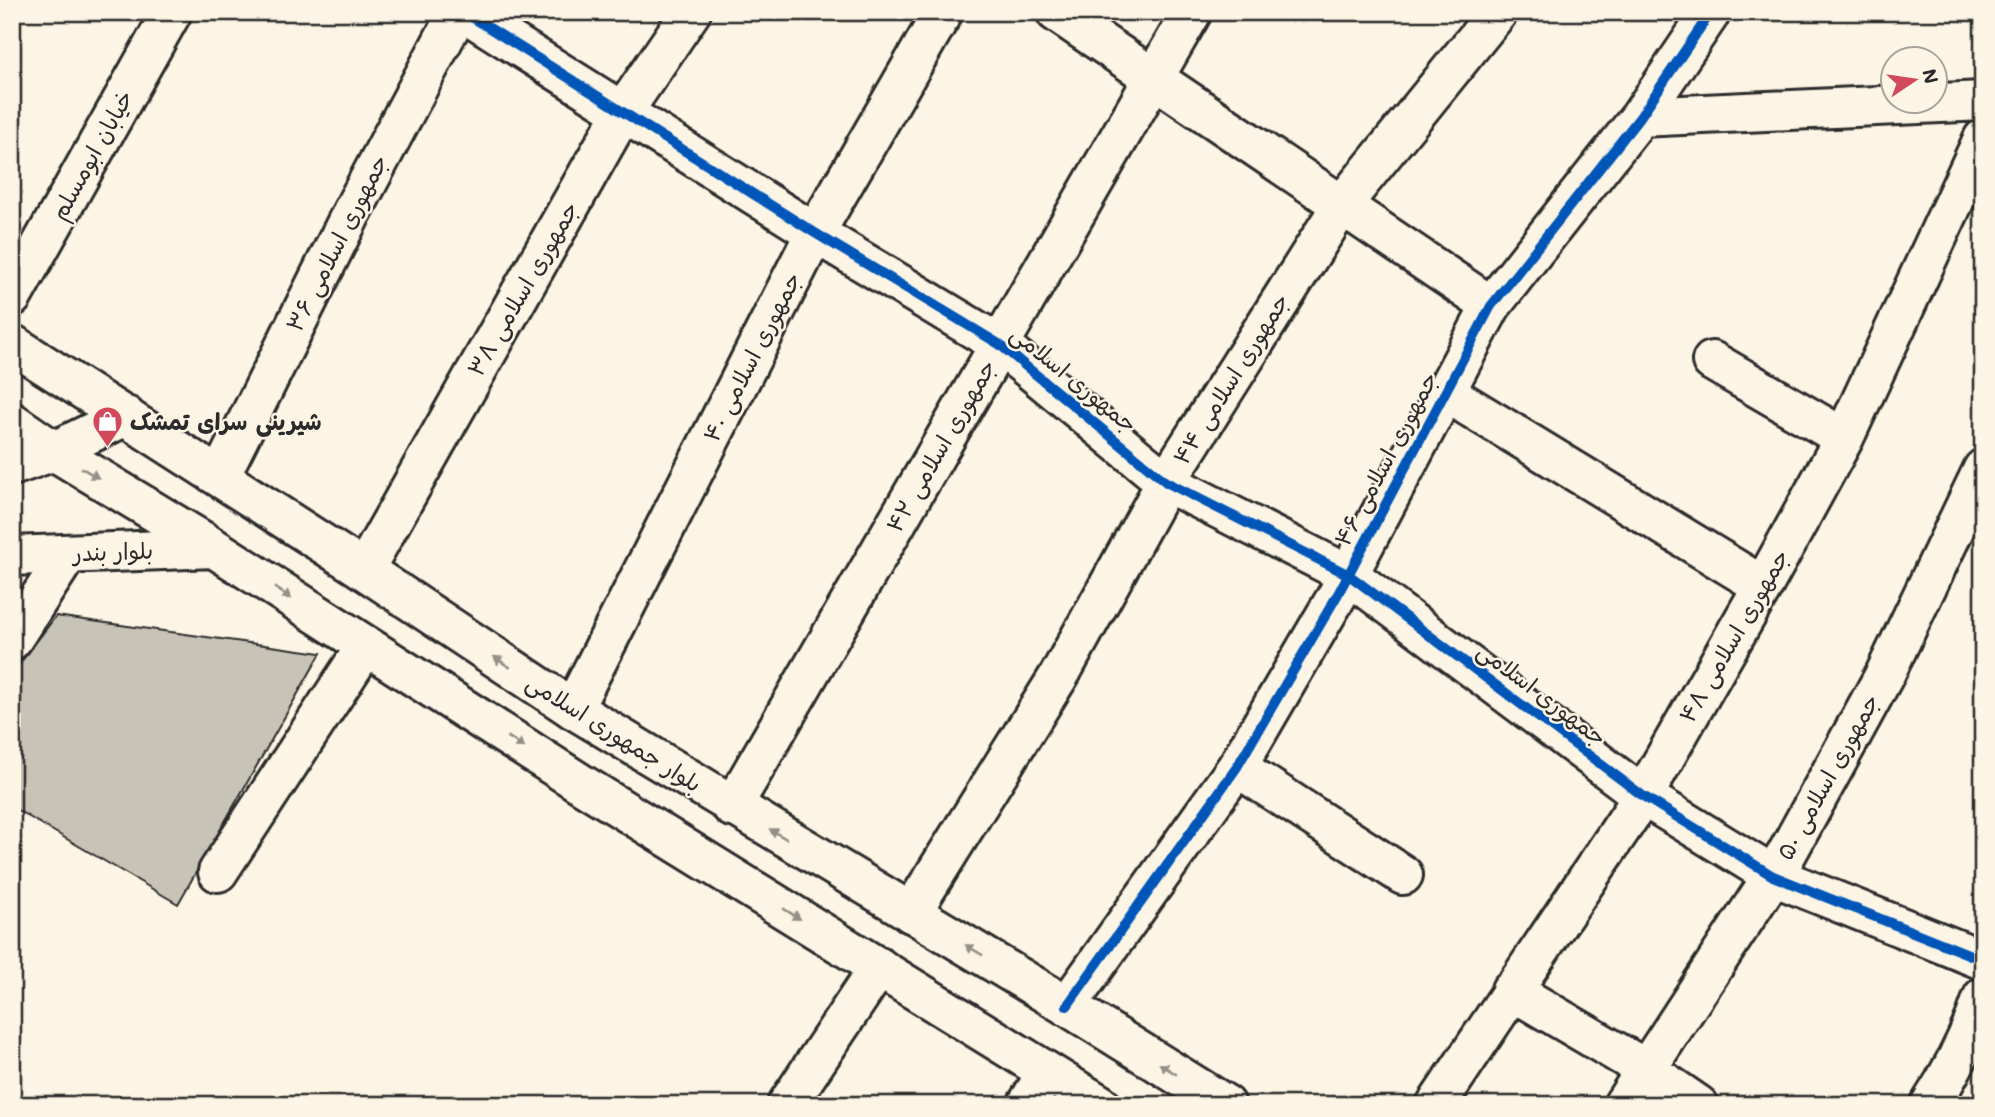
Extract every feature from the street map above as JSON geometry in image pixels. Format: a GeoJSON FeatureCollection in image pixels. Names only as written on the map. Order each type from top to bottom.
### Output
{"type":"FeatureCollection","features":[{"type":"Feature","properties":{"kind":"street","name":"خیابان ابومسلم"},"geometry":{"type":"LineString","coordinates":[[12,297],[172,12]]}},
{"type":"Feature","properties":{"kind":"street","name":"جمهوری اسلامی ۳۶"},"geometry":{"type":"LineString","coordinates":[[220,477],[352,212],[458,12]]}},
{"type":"Feature","properties":{"kind":"street","name":"جمهوری اسلامی"},"geometry":{"type":"LineString","coordinates":[[464,12],[815,233],[999,344],[1166,482],[1349,575],[1643,796],[1773,876],[1983,960]]}},
{"type":"Feature","properties":{"kind":"street","name":"جمهوری اسلامی ۳۸"},"geometry":{"type":"LineString","coordinates":[[364,570],[623,113],[691,12]]}},
{"type":"Feature","properties":{"kind":"street","name":"جمهوری اسلامی ۴۰"},"geometry":{"type":"LineString","coordinates":[[573,709],[815,233],[943,12]]}},
{"type":"Feature","properties":{"kind":"street"},"geometry":{"type":"LineString","coordinates":[[1056,12],[1491,306]]}},
{"type":"Feature","properties":{"kind":"street","name":"جمهوری اسلامی ۴۲"},"geometry":{"type":"LineString","coordinates":[[732,807],[1192,12]]}},
{"type":"Feature","properties":{"kind":"street","name":"جمهوری اسلامی ۴۴"},"geometry":{"type":"LineString","coordinates":[[911,913],[1060,674],[1166,482],[1341,206],[1498,12]]}},
{"type":"Feature","properties":{"kind":"street","name":"جمهوری اسلامی ۴۶"},"geometry":{"type":"LineString","coordinates":[[1067,1006],[1237,767],[1349,575],[1491,306],[1640,117],[1710,12]]}},
{"type":"Feature","properties":{"kind":"street"},"geometry":{"type":"LineString","coordinates":[[1640,117],[1983,101]]}},
{"type":"Feature","properties":{"kind":"street","name":"جمهوری اسلامی ۴۸"},"geometry":{"type":"LineString","coordinates":[[1436,1105],[1643,796],[1763,586],[1844,438],[1983,139]]}},
{"type":"Feature","properties":{"kind":"street","name":"بلوار جمهوری اسلامی"},"geometry":{"type":"LineString","coordinates":[[12,344],[364,570],[573,709],[1067,1006],[1226,1105]]}},
{"type":"Feature","properties":{"kind":"street"},"geometry":{"type":"LineString","coordinates":[[1712,361],[1844,438]]}},
{"type":"Feature","properties":{"kind":"street"},"geometry":{"type":"LineString","coordinates":[[1445,392],[1763,586]]}},
{"type":"Feature","properties":{"kind":"street"},"geometry":{"type":"LineString","coordinates":[[12,466],[54,451],[126,416]]}},
{"type":"Feature","properties":{"kind":"street"},"geometry":{"type":"LineString","coordinates":[[12,422],[572,778],[1101,1105]]}},
{"type":"Feature","properties":{"kind":"street","name":"جمهوری اسلامی ۵۰"},"geometry":{"type":"LineString","coordinates":[[1623,1105],[1773,876],[1885,674],[1983,469]]}},
{"type":"Feature","properties":{"kind":"street","name":"بلوار بندر"},"geometry":{"type":"LineString","coordinates":[[12,556],[214,548]]}},
{"type":"Feature","properties":{"kind":"street"},"geometry":{"type":"LineString","coordinates":[[12,640],[68,554]]}},
{"type":"Feature","properties":{"kind":"street"},"geometry":{"type":"LineString","coordinates":[[218,872],[366,646]]}},
{"type":"Feature","properties":{"kind":"street"},"geometry":{"type":"LineString","coordinates":[[1237,767],[1402,875]]}},
{"type":"Feature","properties":{"kind":"street"},"geometry":{"type":"LineString","coordinates":[[787,1105],[879,967]]}},
{"type":"Feature","properties":{"kind":"street"},"geometry":{"type":"LineString","coordinates":[[1511,990],[1647,1070],[1698,1105]]}},
{"type":"Feature","properties":{"kind":"street"},"geometry":{"type":"LineString","coordinates":[[1930,1105],[1976,1038],[1983,996]]}},
{"type":"Feature","properties":{"kind":"street"},"geometry":{"type":"LineString","coordinates":[[1027,1105],[1047,1072]]}},
{"type":"Feature","properties":{"kind":"building"},"geometry":{"type":"Polygon","coordinates":[[[56,616],[321,653],[178,904],[12,807],[12,674],[56,616]]]}},
{"type":"Feature","properties":{"kind":"cycle path"},"geometry":{"type":"LineString","coordinates":[[464,12],[815,233],[999,344],[1166,482],[1349,575],[1643,796],[1773,876],[1983,960]]}},
{"type":"Feature","properties":{"kind":"cycle path"},"geometry":{"type":"LineString","coordinates":[[1067,1006],[1237,767],[1338,594],[1491,306],[1640,117],[1711,12]]}},
{"type":"Feature","properties":{"kind":"place","name":"شیرینی سرای تمشک"},"geometry":{"type":"Point","coordinates":[107,449]}}]}
